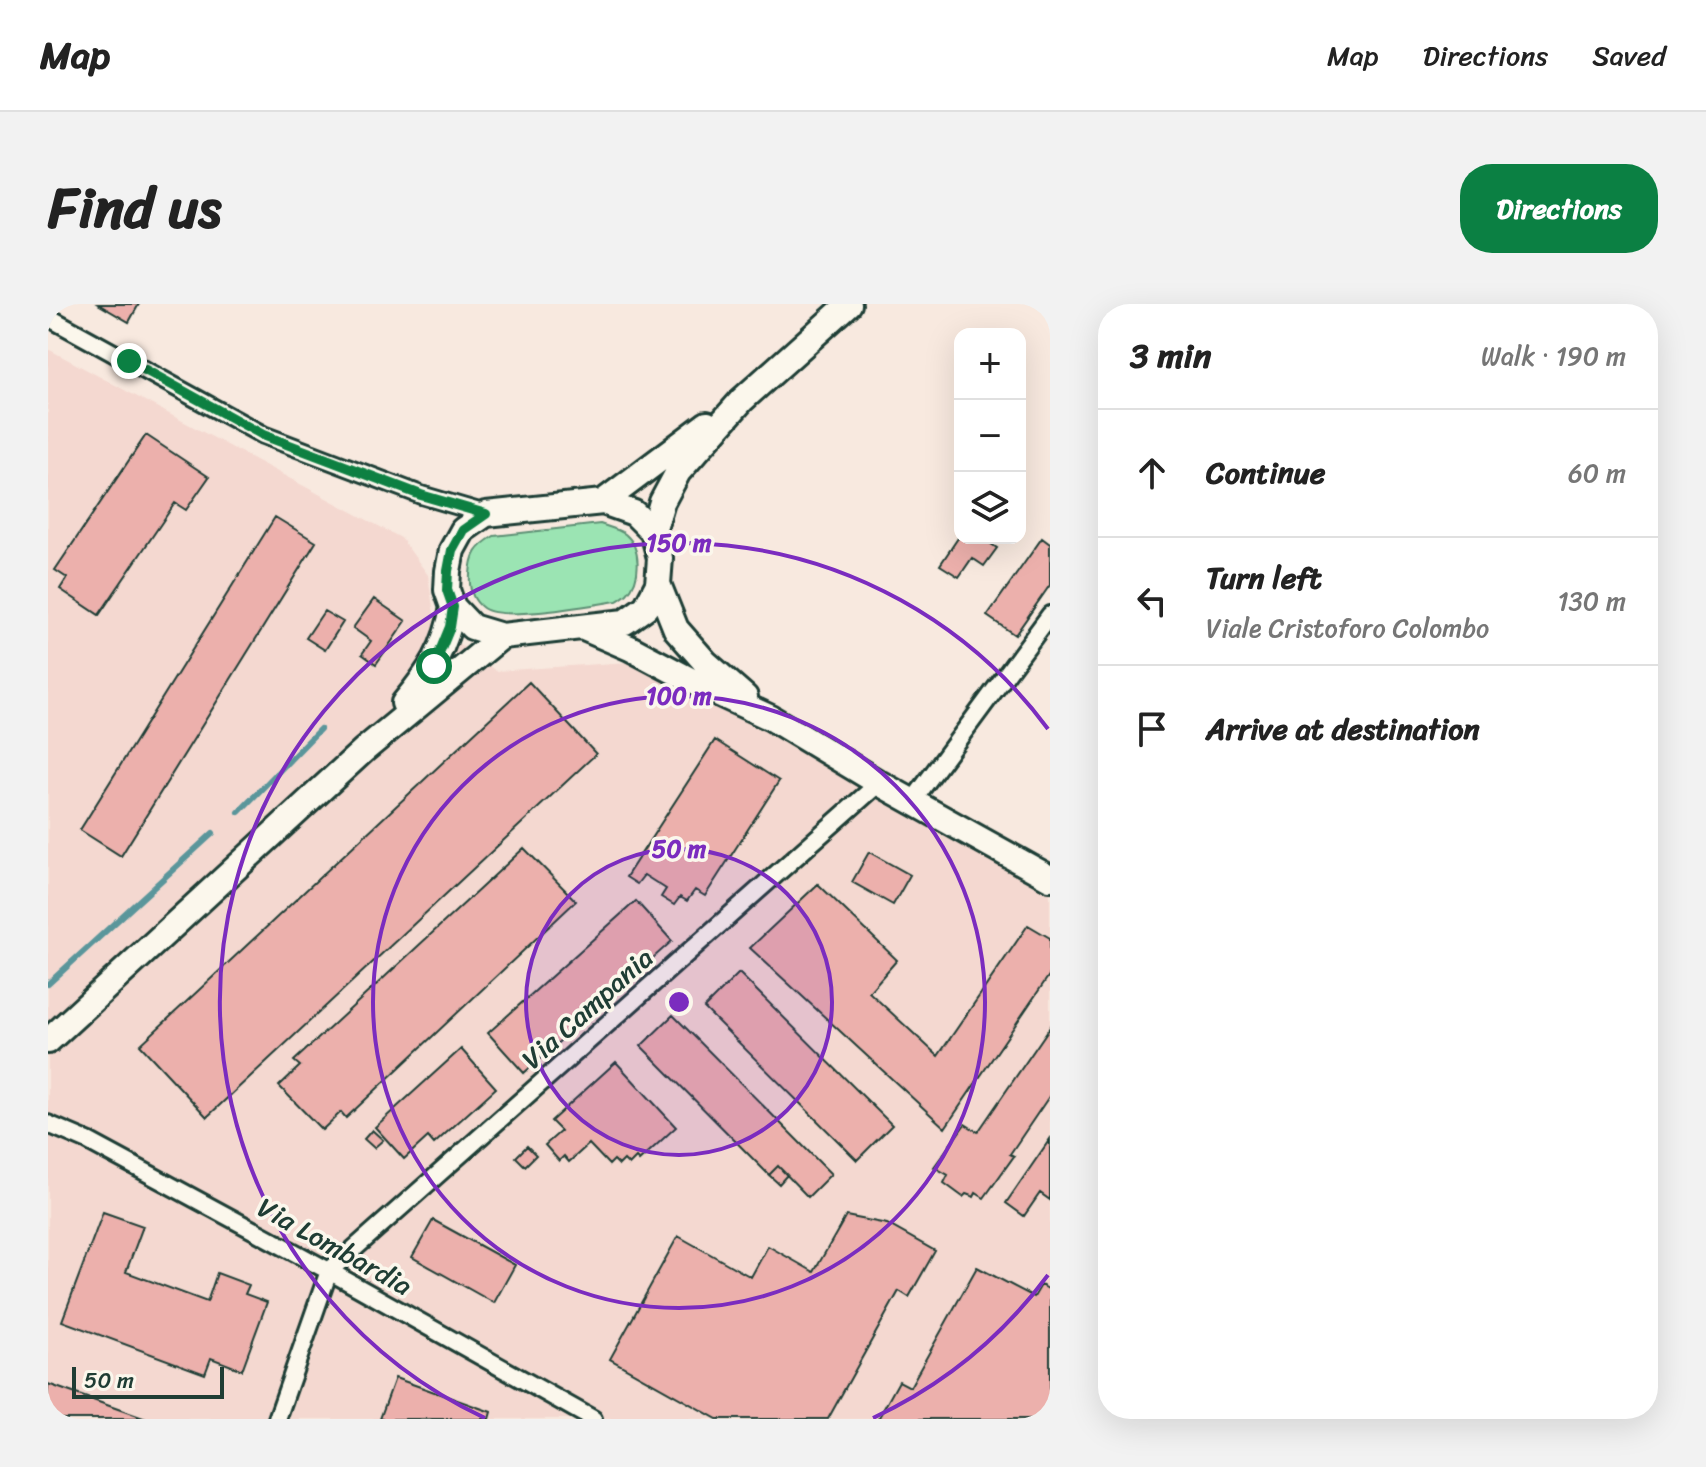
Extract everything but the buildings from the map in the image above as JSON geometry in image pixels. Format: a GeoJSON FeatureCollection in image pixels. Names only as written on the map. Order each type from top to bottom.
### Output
{"type":"FeatureCollection","features":[{"type":"Feature","properties":{"kind":"main road"},"geometry":{"type":"LineString","coordinates":[[603,502],[742,400],[849,304]]}},
{"type":"Feature","properties":{"kind":"main road"},"geometry":{"type":"LineString","coordinates":[[653,532],[662,502],[678,472],[742,400]]}},
{"type":"Feature","properties":{"kind":"main road"},"geometry":{"type":"LineString","coordinates":[[603,502],[634,513],[653,532],[660,558],[658,584],[646,607],[625,622],[502,636],[472,627],[453,607],[447,590],[448,571],[452,550],[463,530],[486,514],[603,502]]}},
{"type":"Feature","properties":{"kind":"main road"},"geometry":{"type":"LineString","coordinates":[[658,584],[676,629],[705,662],[771,718]]}},
{"type":"Feature","properties":{"kind":"main road"},"geometry":{"type":"LineString","coordinates":[[364,750],[434,666],[450,627],[453,607]]}},
{"type":"Feature","properties":{"kind":"main road"},"geometry":{"type":"LineString","coordinates":[[584,628],[771,718],[912,802],[1050,878]]}},
{"type":"Feature","properties":{"kind":"main road"},"geometry":{"type":"LineString","coordinates":[[48,1041],[364,750],[502,636]]}},
{"type":"Feature","properties":{"kind":"street"},"geometry":{"type":"LineString","coordinates":[[48,317],[263,435],[421,495],[486,514]]}},
{"type":"Feature","properties":{"kind":"street"},"geometry":{"type":"LineString","coordinates":[[912,802],[1050,615]]}},
{"type":"Feature","properties":{"kind":"street","name":"Via Campania"},"geometry":{"type":"LineString","coordinates":[[329,1271],[879,783]]}},
{"type":"Feature","properties":{"kind":"street","name":"Via Lombardia"},"geometry":{"type":"LineString","coordinates":[[48,1124],[88,1141],[329,1271],[593,1419]]}},
{"type":"Feature","properties":{"kind":"street"},"geometry":{"type":"LineString","coordinates":[[277,1419],[329,1271]]}},
{"type":"Feature","properties":{"kind":"shaded area"},"geometry":{"type":"Polygon","coordinates":[[[48,349],[401,538],[428,575],[436,627],[496,671],[644,661],[1050,887],[1050,1419],[48,1419],[48,349]]]}},
{"type":"Feature","properties":{"kind":"green space"},"geometry":{"type":"Polygon","coordinates":[[[600,524],[625,534],[637,554],[635,580],[627,594],[617,601],[509,613],[483,608],[474,597],[470,580],[473,556],[494,536],[600,524]]]}},
{"type":"Feature","properties":{"kind":"waterway"},"geometry":{"type":"LineString","coordinates":[[239,812],[320,729]]}},
{"type":"Feature","properties":{"kind":"waterway"},"geometry":{"type":"LineString","coordinates":[[48,984],[213,833]]}},
{"type":"Feature","properties":{"kind":"route"},"geometry":{"type":"LineString","coordinates":[[129,361],[263,435],[421,495],[486,514],[463,530],[452,550],[447,590],[453,607],[450,627],[434,666]]}}]}
